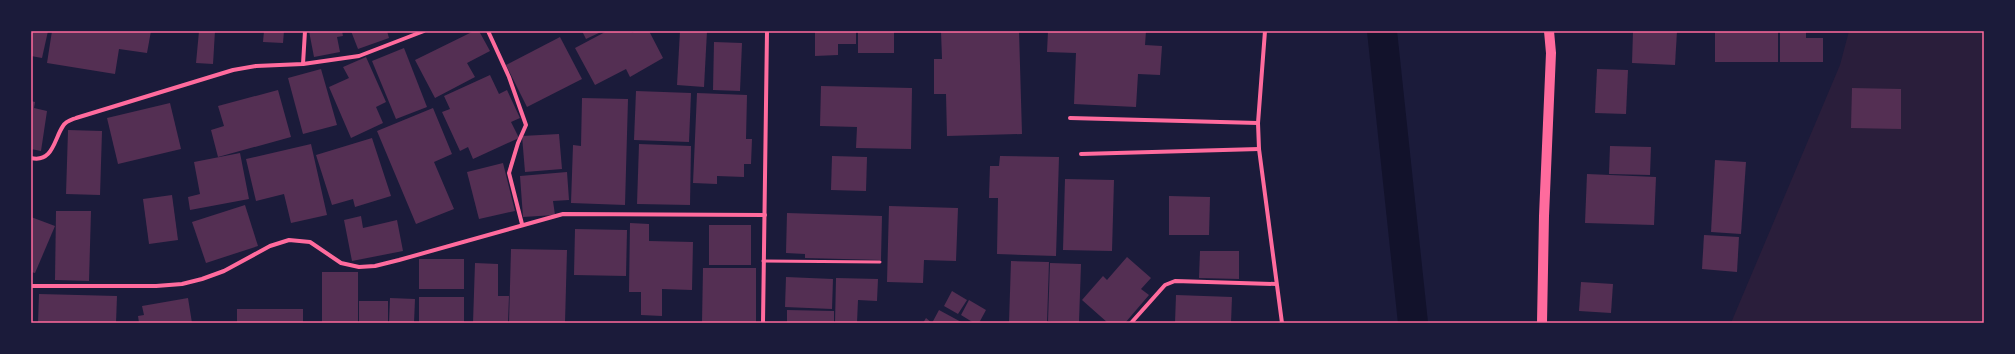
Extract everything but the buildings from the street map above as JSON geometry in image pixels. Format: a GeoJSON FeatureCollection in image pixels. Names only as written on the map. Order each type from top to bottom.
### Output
{"type":"FeatureCollection","features":[{"type":"Feature","properties":{"kind":"main road"},"geometry":{"type":"LineString","coordinates":[[1542,323],[1544,216],[1551,53],[1549,31]]}},
{"type":"Feature","properties":{"kind":"street"},"geometry":{"type":"LineString","coordinates":[[303,64],[305,31]]}},
{"type":"Feature","properties":{"kind":"street"},"geometry":{"type":"LineString","coordinates":[[31,158],[39,158],[52,151],[63,126],[76,118],[233,70],[256,66],[303,64],[359,56],[424,31]]}},
{"type":"Feature","properties":{"kind":"street"},"geometry":{"type":"LineString","coordinates":[[488,31],[509,77],[526,125],[518,143],[509,173],[522,224]]}},
{"type":"Feature","properties":{"kind":"street"},"geometry":{"type":"LineString","coordinates":[[763,323],[767,31]]}},
{"type":"Feature","properties":{"kind":"street"},"geometry":{"type":"LineString","coordinates":[[1265,31],[1258,123],[1259,149],[1282,323]]}},
{"type":"Feature","properties":{"kind":"street"},"geometry":{"type":"LineString","coordinates":[[1070,118],[1258,123]]}},
{"type":"Feature","properties":{"kind":"street"},"geometry":{"type":"LineString","coordinates":[[1081,154],[1259,149]]}},
{"type":"Feature","properties":{"kind":"street"},"geometry":{"type":"LineString","coordinates":[[31,286],[156,286],[182,284],[224,271],[270,246],[289,240],[310,242],[341,263],[359,267],[375,266],[522,224],[563,214],[765,215]]}},
{"type":"Feature","properties":{"kind":"street"},"geometry":{"type":"LineString","coordinates":[[1131,323],[1165,285],[1175,281],[1276,284]]}},
{"type":"Feature","properties":{"kind":"lane"},"geometry":{"type":"LineString","coordinates":[[763,261],[880,262]]}},
{"type":"Feature","properties":{"kind":"shaded area"},"geometry":{"type":"Polygon","coordinates":[[[1849,31],[1984,31],[1984,323],[1731,323],[1840,65],[1849,31]]]}},
{"type":"Feature","properties":{"kind":"waterway"},"geometry":{"type":"LineString","coordinates":[[1382,31],[1413,323]]}}]}
